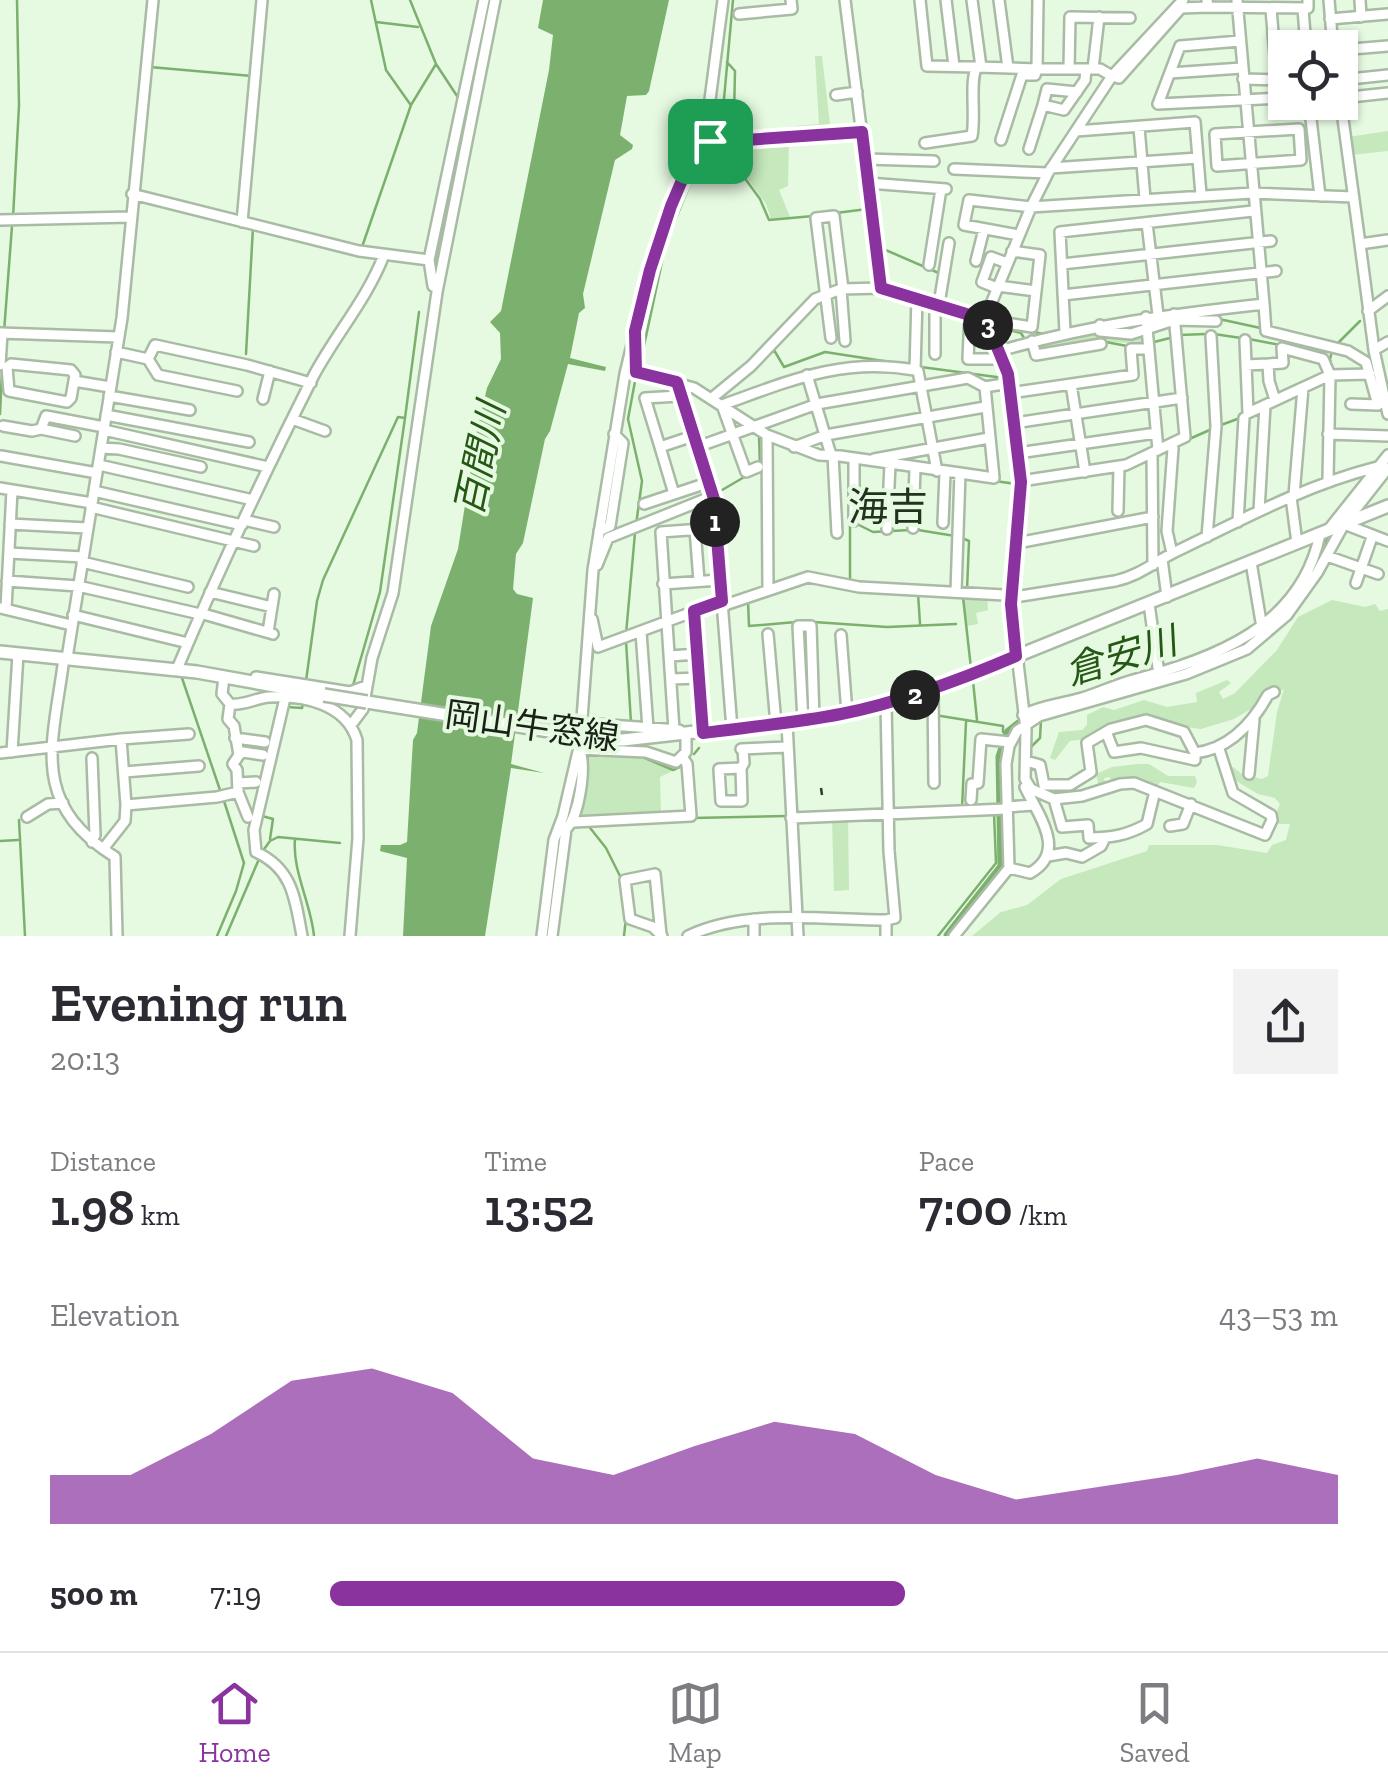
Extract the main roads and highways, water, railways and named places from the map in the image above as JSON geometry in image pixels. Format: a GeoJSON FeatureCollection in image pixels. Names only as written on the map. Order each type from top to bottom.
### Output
{"type":"FeatureCollection","features":[{"type":"Feature","properties":{"kind":"main road","name":"岡山牛窓線"},"geometry":{"type":"LineString","coordinates":[[0,652],[227,677],[623,740],[680,732],[703,733],[847,713],[933,690],[1388,506]]}},
{"type":"Feature","properties":{"kind":"water","name":"百間川"},"geometry":{"type":"Polygon","coordinates":[[[543,0],[669,0],[649,91],[646,95],[627,96],[620,135],[633,145],[615,160],[583,294],[585,308],[579,313],[570,358],[606,367],[605,371],[568,364],[545,439],[523,543],[516,554],[513,589],[533,598],[511,764],[544,773],[511,768],[485,936],[403,936],[407,858],[380,851],[381,845],[407,842],[413,740],[431,626],[458,549],[477,430],[487,388],[501,359],[500,333],[490,322],[501,311],[549,70],[553,35],[538,28],[543,0]]]}},
{"type":"Feature","properties":{"kind":"waterway"},"geometry":{"type":"LineString","coordinates":[[13,218],[19,105],[17,0]]}},
{"type":"Feature","properties":{"kind":"waterway"},"geometry":{"type":"LineString","coordinates":[[371,0],[386,70],[410,104]]}},
{"type":"Feature","properties":{"kind":"waterway"},"geometry":{"type":"LineString","coordinates":[[410,0],[436,64],[459,99]]}},
{"type":"Feature","properties":{"kind":"waterway"},"geometry":{"type":"LineString","coordinates":[[711,129],[724,99],[733,0]]}},
{"type":"Feature","properties":{"kind":"waterway"},"geometry":{"type":"LineString","coordinates":[[376,22],[418,27]]}},
{"type":"Feature","properties":{"kind":"waterway"},"geometry":{"type":"LineString","coordinates":[[727,62],[735,71],[733,162],[760,199],[769,220],[813,216]]}},
{"type":"Feature","properties":{"kind":"waterway"},"geometry":{"type":"LineString","coordinates":[[362,247],[411,105],[436,64]]}},
{"type":"Feature","properties":{"kind":"waterway"},"geometry":{"type":"LineString","coordinates":[[150,67],[252,76]]}},
{"type":"Feature","properties":{"kind":"waterway"},"geometry":{"type":"LineString","coordinates":[[639,369],[666,243],[705,147]]}},
{"type":"Feature","properties":{"kind":"waterway"},"geometry":{"type":"LineString","coordinates":[[836,213],[867,209]]}},
{"type":"Feature","properties":{"kind":"waterway"},"geometry":{"type":"LineString","coordinates":[[4,332],[12,226]]}},
{"type":"Feature","properties":{"kind":"waterway"},"geometry":{"type":"LineString","coordinates":[[246,354],[253,227]]}},
{"type":"Feature","properties":{"kind":"waterway"},"geometry":{"type":"LineString","coordinates":[[881,248],[941,274]]}},
{"type":"Feature","properties":{"kind":"waterway"},"geometry":{"type":"LineString","coordinates":[[306,681],[323,580],[398,417],[405,418],[419,312]]}},
{"type":"Feature","properties":{"kind":"waterway"},"geometry":{"type":"LineString","coordinates":[[1219,319],[1265,329]]}},
{"type":"Feature","properties":{"kind":"waterway"},"geometry":{"type":"LineString","coordinates":[[1336,345],[1360,321]]}},
{"type":"Feature","properties":{"kind":"waterway"},"geometry":{"type":"LineString","coordinates":[[996,327],[1021,333],[1024,338]]}},
{"type":"Feature","properties":{"kind":"waterway"},"geometry":{"type":"LineString","coordinates":[[1030,331],[1043,334]]}},
{"type":"Feature","properties":{"kind":"waterway"},"geometry":{"type":"LineString","coordinates":[[1180,335],[1206,334]]}},
{"type":"Feature","properties":{"kind":"waterway"},"geometry":{"type":"LineString","coordinates":[[1214,334],[1241,338]]}},
{"type":"Feature","properties":{"kind":"waterway"},"geometry":{"type":"LineString","coordinates":[[1154,342],[1170,338]]}},
{"type":"Feature","properties":{"kind":"waterway"},"geometry":{"type":"LineString","coordinates":[[1249,339],[1280,345]]}},
{"type":"Feature","properties":{"kind":"waterway"},"geometry":{"type":"LineString","coordinates":[[1106,342],[1127,346]]}},
{"type":"Feature","properties":{"kind":"waterway"},"geometry":{"type":"LineString","coordinates":[[737,384],[774,350],[784,367],[825,352],[903,364]]}},
{"type":"Feature","properties":{"kind":"waterway"},"geometry":{"type":"LineString","coordinates":[[1332,351],[1332,369]]}},
{"type":"Feature","properties":{"kind":"waterway"},"geometry":{"type":"LineString","coordinates":[[998,361],[1004,377]]}},
{"type":"Feature","properties":{"kind":"waterway"},"geometry":{"type":"LineString","coordinates":[[1372,362],[1377,383]]}},
{"type":"Feature","properties":{"kind":"waterway"},"geometry":{"type":"LineString","coordinates":[[921,367],[1004,378]]}},
{"type":"Feature","properties":{"kind":"waterway"},"geometry":{"type":"LineString","coordinates":[[0,414],[2,370]]}},
{"type":"Feature","properties":{"kind":"waterway"},"geometry":{"type":"LineString","coordinates":[[636,376],[628,419],[642,481],[636,525]]}},
{"type":"Feature","properties":{"kind":"waterway"},"geometry":{"type":"LineString","coordinates":[[1005,388],[1017,484]]}},
{"type":"Feature","properties":{"kind":"waterway"},"geometry":{"type":"LineString","coordinates":[[731,417],[742,425]]}},
{"type":"Feature","properties":{"kind":"waterway"},"geometry":{"type":"LineString","coordinates":[[352,689],[380,592],[405,418]]}},
{"type":"Feature","properties":{"kind":"waterway"},"geometry":{"type":"LineString","coordinates":[[1221,425],[1240,418]]}},
{"type":"Feature","properties":{"kind":"waterway"},"geometry":{"type":"LineString","coordinates":[[1187,440],[1212,429]]}},
{"type":"Feature","properties":{"kind":"waterway"},"geometry":{"type":"LineString","coordinates":[[759,436],[760,466]]}},
{"type":"Feature","properties":{"kind":"waterway"},"geometry":{"type":"LineString","coordinates":[[717,493],[746,476]]}},
{"type":"Feature","properties":{"kind":"waterway"},"geometry":{"type":"LineString","coordinates":[[995,481],[1016,484]]}},
{"type":"Feature","properties":{"kind":"waterway"},"geometry":{"type":"LineString","coordinates":[[855,523],[873,532],[910,530]]}},
{"type":"Feature","properties":{"kind":"waterway"},"geometry":{"type":"LineString","coordinates":[[850,524],[850,581]]}},
{"type":"Feature","properties":{"kind":"waterway","name":"倉安川"},"geometry":{"type":"LineString","coordinates":[[1309,573],[1338,525]]}},
{"type":"Feature","properties":{"kind":"waterway"},"geometry":{"type":"LineString","coordinates":[[918,530],[955,536]]}},
{"type":"Feature","properties":{"kind":"waterway"},"geometry":{"type":"LineString","coordinates":[[626,634],[635,533]]}},
{"type":"Feature","properties":{"kind":"waterway"},"geometry":{"type":"LineString","coordinates":[[962,538],[969,541],[967,590]]}},
{"type":"Feature","properties":{"kind":"waterway"},"geometry":{"type":"LineString","coordinates":[[918,593],[920,624]]}},
{"type":"Feature","properties":{"kind":"waterway"},"geometry":{"type":"LineString","coordinates":[[963,597],[971,668]]}},
{"type":"Feature","properties":{"kind":"waterway"},"geometry":{"type":"LineString","coordinates":[[748,601],[749,626],[796,622]]}},
{"type":"Feature","properties":{"kind":"waterway"},"geometry":{"type":"LineString","coordinates":[[814,622],[887,627],[956,624]]}},
{"type":"Feature","properties":{"kind":"waterway"},"geometry":{"type":"LineString","coordinates":[[626,641],[631,723]]}},
{"type":"Feature","properties":{"kind":"waterway"},"geometry":{"type":"LineString","coordinates":[[592,660],[593,651],[597,650]]}},
{"type":"Feature","properties":{"kind":"waterway","name":"倉安川"},"geometry":{"type":"LineString","coordinates":[[1158,678],[1198,665]]}},
{"type":"Feature","properties":{"kind":"waterway"},"geometry":{"type":"LineString","coordinates":[[182,678],[221,793]]}},
{"type":"Feature","properties":{"kind":"waterway"},"geometry":{"type":"LineString","coordinates":[[973,681],[977,720]]}},
{"type":"Feature","properties":{"kind":"waterway"},"geometry":{"type":"LineString","coordinates":[[58,731],[63,694]]}},
{"type":"Feature","properties":{"kind":"waterway"},"geometry":{"type":"LineString","coordinates":[[287,707],[302,708],[303,704]]}},
{"type":"Feature","properties":{"kind":"waterway"},"geometry":{"type":"LineString","coordinates":[[891,708],[1003,726],[1003,732]]}},
{"type":"Feature","properties":{"kind":"waterway","name":"倉安川"},"geometry":{"type":"LineString","coordinates":[[949,936],[1003,867],[1001,757],[1009,733],[1031,716]]}},
{"type":"Feature","properties":{"kind":"waterway"},"geometry":{"type":"LineString","coordinates":[[1030,748],[1040,738],[1041,720]]}},
{"type":"Feature","properties":{"kind":"waterway"},"geometry":{"type":"LineString","coordinates":[[962,808],[966,722]]}},
{"type":"Feature","properties":{"kind":"waterway","name":"倉安川"},"geometry":{"type":"LineString","coordinates":[[998,807],[999,753],[1004,747]]}},
{"type":"Feature","properties":{"kind":"waterway"},"geometry":{"type":"LineString","coordinates":[[694,754],[699,748]]}},
{"type":"Feature","properties":{"kind":"waterway"},"geometry":{"type":"LineString","coordinates":[[586,763],[588,756],[640,756],[673,770],[684,765]]}},
{"type":"Feature","properties":{"kind":"waterway"},"geometry":{"type":"LineString","coordinates":[[217,936],[244,863],[224,801]]}},
{"type":"Feature","properties":{"kind":"waterway"},"geometry":{"type":"LineString","coordinates":[[938,936],[996,863],[994,813]]}},
{"type":"Feature","properties":{"kind":"waterway","name":"倉安川"},"geometry":{"type":"LineString","coordinates":[[945,936],[1001,867],[998,815]]}},
{"type":"Feature","properties":{"kind":"waterway"},"geometry":{"type":"LineString","coordinates":[[262,816],[273,819],[270,839]]}},
{"type":"Feature","properties":{"kind":"waterway"},"geometry":{"type":"LineString","coordinates":[[693,818],[787,816]]}},
{"type":"Feature","properties":{"kind":"waterway"},"geometry":{"type":"LineString","coordinates":[[19,820],[25,936]]}},
{"type":"Feature","properties":{"kind":"waterway"},"geometry":{"type":"LineString","coordinates":[[587,824],[606,848],[622,880]]}},
{"type":"Feature","properties":{"kind":"waterway"},"geometry":{"type":"LineString","coordinates":[[262,852],[278,837],[340,843]]}},
{"type":"Feature","properties":{"kind":"waterway"},"geometry":{"type":"LineString","coordinates":[[295,839],[296,863],[314,936]]}},
{"type":"Feature","properties":{"kind":"waterway"},"geometry":{"type":"LineString","coordinates":[[0,841],[18,840]]}},
{"type":"Feature","properties":{"kind":"waterway"},"geometry":{"type":"LineString","coordinates":[[226,936],[259,859]]}},
{"type":"Feature","properties":{"kind":"waterway"},"geometry":{"type":"LineString","coordinates":[[624,936],[626,918]]}},
{"type":"Feature","properties":{"kind":"waterway"},"geometry":{"type":"LineString","coordinates":[[800,922],[817,922]]}},
{"type":"Feature","properties":{"kind":"railway"},"geometry":{"type":"LineString","coordinates":[[821,788],[822,795]]}},
{"type":"Feature","properties":{"kind":"district","name":"海吉"},"geometry":{"type":"Point","coordinates":[888,507]}}]}
